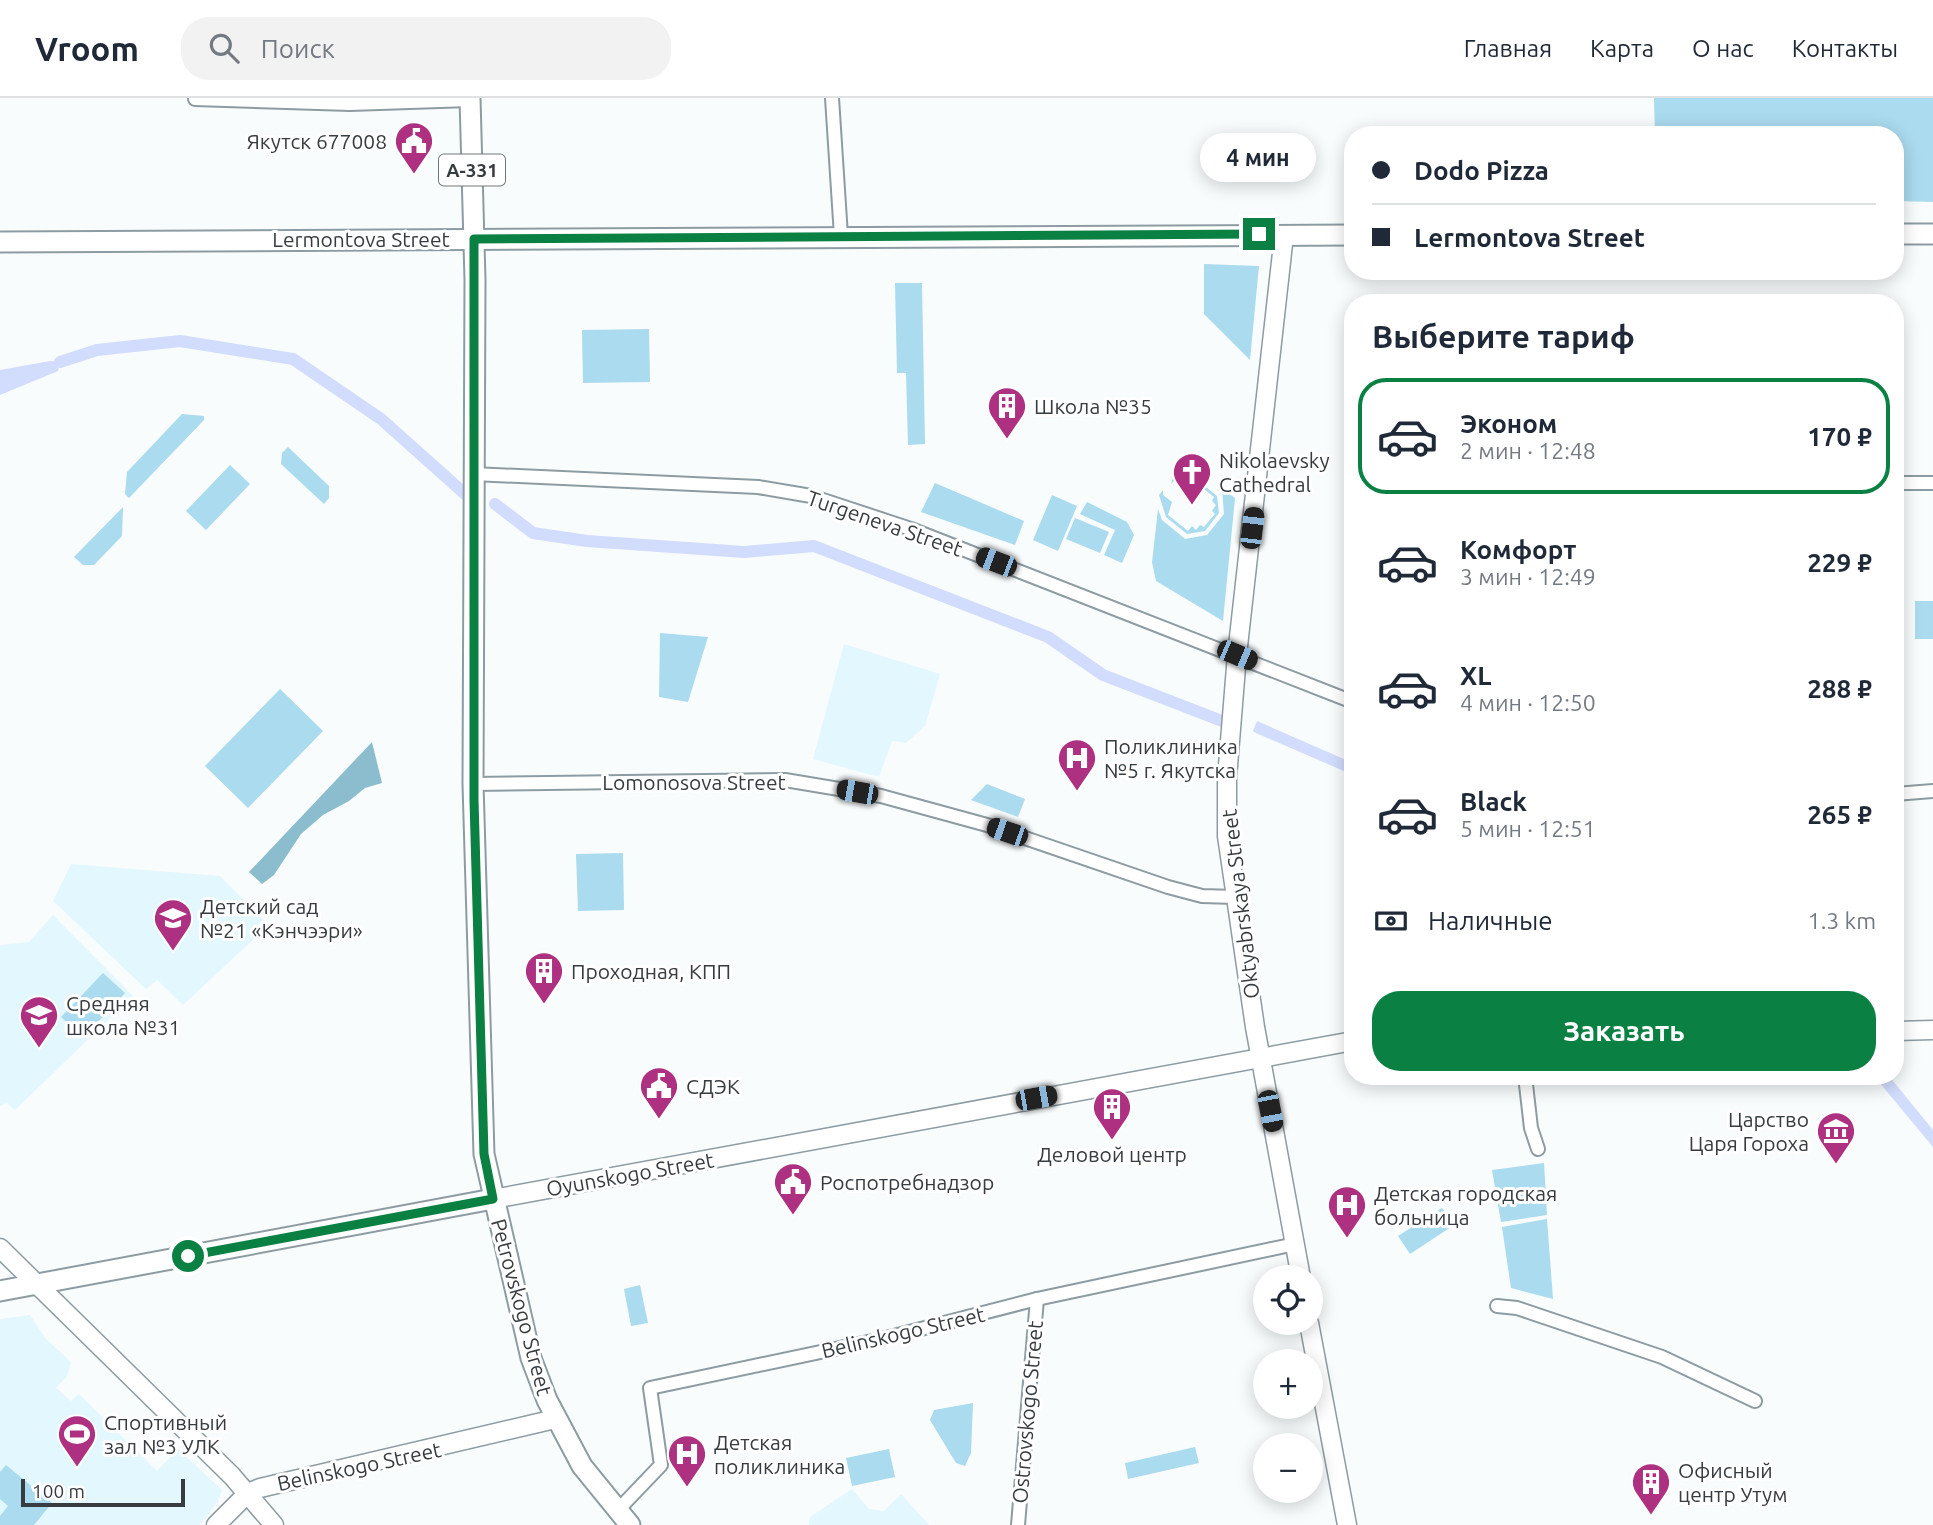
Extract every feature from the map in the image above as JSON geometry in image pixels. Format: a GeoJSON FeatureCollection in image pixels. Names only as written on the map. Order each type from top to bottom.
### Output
{"type":"FeatureCollection","features":[{"type":"Feature","properties":{"kind":"main road","name":"Petrovskogo Street"},"geometry":{"type":"LineString","coordinates":[[470,99],[474,239],[474,784],[483,1143],[493,1199],[531,1358],[555,1419],[582,1466],[624,1518]]}},
{"type":"Feature","properties":{"kind":"main road","name":"Lermontova Street"},"geometry":{"type":"LineString","coordinates":[[0,242],[1344,234]]}},
{"type":"Feature","properties":{"kind":"main road"},"geometry":{"type":"LineString","coordinates":[[1904,234],[1933,234]]}},
{"type":"Feature","properties":{"kind":"main road","name":"Oyunskogo Street"},"geometry":{"type":"LineString","coordinates":[[0,1291],[493,1199]]}},
{"type":"Feature","properties":{"kind":"street"},"geometry":{"type":"LineString","coordinates":[[832,98],[841,236]]}},
{"type":"Feature","properties":{"kind":"street"},"geometry":{"type":"LineString","coordinates":[[195,99],[350,104],[470,99]]}},
{"type":"Feature","properties":{"kind":"street","name":"Oktyabrskaya Street"},"geometry":{"type":"LineString","coordinates":[[1284,235],[1237,655],[1227,778],[1227,836],[1260,1057],[1299,1265]]}},
{"type":"Feature","properties":{"kind":"street","name":"Turgeneva Street"},"geometry":{"type":"LineString","coordinates":[[473,474],[758,487],[811,496],[911,529],[1344,698]]}},
{"type":"Feature","properties":{"kind":"street"},"geometry":{"type":"LineString","coordinates":[[1904,482],[1933,483]]}},
{"type":"Feature","properties":{"kind":"street","name":"Lomonosova Street"},"geometry":{"type":"LineString","coordinates":[[474,784],[785,780],[881,796],[987,825],[1168,887],[1202,896],[1235,897]]}},
{"type":"Feature","properties":{"kind":"street"},"geometry":{"type":"LineString","coordinates":[[1904,793],[1933,791]]}},
{"type":"Feature","properties":{"kind":"street"},"geometry":{"type":"LineString","coordinates":[[1904,1031],[1933,1030]]}},
{"type":"Feature","properties":{"kind":"street","name":"Oyunskogo Street"},"geometry":{"type":"LineString","coordinates":[[493,1199],[1344,1043]]}},
{"type":"Feature","properties":{"kind":"street"},"geometry":{"type":"LineString","coordinates":[[1526,1085],[1531,1128],[1538,1149]]}},
{"type":"Feature","properties":{"kind":"street","name":"Belinskogo Street"},"geometry":{"type":"LineString","coordinates":[[624,1518],[661,1465],[650,1388],[882,1339],[1037,1299],[1295,1244]]}},
{"type":"Feature","properties":{"kind":"street"},"geometry":{"type":"LineString","coordinates":[[0,1248],[248,1493],[274,1525]]}},
{"type":"Feature","properties":{"kind":"street","name":"Ostrovskogo Street"},"geometry":{"type":"LineString","coordinates":[[1018,1525],[1037,1299]]}},
{"type":"Feature","properties":{"kind":"street"},"geometry":{"type":"LineString","coordinates":[[1497,1306],[1517,1308],[1662,1357],[1755,1401]]}},
{"type":"Feature","properties":{"kind":"street"},"geometry":{"type":"LineString","coordinates":[[1311,1335],[1347,1525]]}},
{"type":"Feature","properties":{"kind":"street","name":"Belinskogo Street"},"geometry":{"type":"LineString","coordinates":[[216,1525],[248,1493],[555,1419]]}},
{"type":"Feature","properties":{"kind":"shaded area"},"geometry":{"type":"Polygon","coordinates":[[[1654,98],[1933,98],[1933,202],[1904,201],[1904,126],[1655,126],[1654,98]]]}},
{"type":"Feature","properties":{"kind":"shaded area"},"geometry":{"type":"Polygon","coordinates":[[[1204,264],[1259,266],[1250,360],[1204,314],[1204,264]]]}},
{"type":"Feature","properties":{"kind":"shaded area"},"geometry":{"type":"Polygon","coordinates":[[[895,283],[922,283],[925,444],[908,445],[906,373],[897,373],[895,283]]]}},
{"type":"Feature","properties":{"kind":"shaded area"},"geometry":{"type":"Polygon","coordinates":[[[649,329],[650,382],[583,383],[582,330],[649,329]]]}},
{"type":"Feature","properties":{"kind":"shaded area"},"geometry":{"type":"Polygon","coordinates":[[[50,361],[60,362],[58,371],[0,395],[0,370],[50,361]]]}},
{"type":"Feature","properties":{"kind":"shaded area"},"geometry":{"type":"Polygon","coordinates":[[[182,414],[204,416],[204,420],[129,498],[125,494],[127,472],[182,414]]]}},
{"type":"Feature","properties":{"kind":"shaded area"},"geometry":{"type":"Polygon","coordinates":[[[288,447],[329,486],[329,498],[324,504],[281,464],[282,453],[288,447]]]}},
{"type":"Feature","properties":{"kind":"shaded area"},"geometry":{"type":"Polygon","coordinates":[[[230,465],[250,484],[206,530],[186,511],[230,465]]]}},
{"type":"Feature","properties":{"kind":"shaded area"},"geometry":{"type":"Polygon","coordinates":[[[1173,478],[1196,479],[1217,496],[1219,513],[1205,531],[1187,534],[1166,517],[1159,495],[1163,490],[1163,495],[1172,502],[1168,515],[1188,531],[1192,526],[1196,530],[1200,525],[1204,527],[1215,514],[1212,511],[1216,505],[1212,501],[1214,497],[1195,482],[1192,485],[1188,482],[1183,488],[1174,481],[1171,484],[1173,478]]]}},
{"type":"Feature","properties":{"kind":"shaded area"},"geometry":{"type":"Polygon","coordinates":[[[935,483],[1024,521],[1015,545],[921,512],[935,483]]]}},
{"type":"Feature","properties":{"kind":"shaded area"},"geometry":{"type":"Polygon","coordinates":[[[1222,489],[1235,498],[1223,621],[1156,581],[1152,562],[1158,509],[1162,520],[1185,539],[1207,535],[1224,514],[1222,489]]]}},
{"type":"Feature","properties":{"kind":"shaded area"},"geometry":{"type":"Polygon","coordinates":[[[1052,495],[1077,506],[1058,551],[1033,540],[1052,495]]]}},
{"type":"Feature","properties":{"kind":"shaded area"},"geometry":{"type":"Polygon","coordinates":[[[1087,502],[1127,522],[1134,535],[1122,563],[1104,555],[1115,530],[1080,514],[1087,502]]]}},
{"type":"Feature","properties":{"kind":"shaded area"},"geometry":{"type":"Polygon","coordinates":[[[123,507],[122,536],[94,565],[83,565],[74,557],[123,507]]]}},
{"type":"Feature","properties":{"kind":"shaded area"},"geometry":{"type":"Polygon","coordinates":[[[1075,518],[1109,532],[1100,553],[1066,539],[1075,518]]]}},
{"type":"Feature","properties":{"kind":"shaded area"},"geometry":{"type":"Polygon","coordinates":[[[1915,601],[1933,601],[1933,639],[1915,639],[1915,601]]]}},
{"type":"Feature","properties":{"kind":"shaded area"},"geometry":{"type":"Polygon","coordinates":[[[660,633],[708,637],[688,702],[659,697],[660,633]]]}},
{"type":"Feature","properties":{"kind":"shaded area"},"geometry":{"type":"Polygon","coordinates":[[[844,644],[940,674],[925,726],[906,743],[892,741],[879,777],[813,759],[844,644]]]}},
{"type":"Feature","properties":{"kind":"shaded area"},"geometry":{"type":"Polygon","coordinates":[[[280,689],[323,731],[248,808],[205,766],[280,689]]]}},
{"type":"Feature","properties":{"kind":"shaded area"},"geometry":{"type":"Polygon","coordinates":[[[1257,721],[1344,759],[1344,771],[1256,733],[1253,731],[1257,721]]]}},
{"type":"Feature","properties":{"kind":"shaded area"},"geometry":{"type":"Polygon","coordinates":[[[372,742],[382,783],[365,788],[349,801],[323,815],[301,834],[274,875],[262,884],[249,872],[372,742]]]}},
{"type":"Feature","properties":{"kind":"shaded area"},"geometry":{"type":"Polygon","coordinates":[[[987,784],[1025,799],[1018,817],[971,800],[987,784]]]}},
{"type":"Feature","properties":{"kind":"shaded area"},"geometry":{"type":"Polygon","coordinates":[[[623,853],[624,910],[578,911],[576,854],[623,853]]]}},
{"type":"Feature","properties":{"kind":"shaded area","name":"Детский сад №21 «Кэнчээри»"},"geometry":{"type":"Polygon","coordinates":[[[71,864],[220,876],[269,925],[183,1005],[157,980],[146,989],[53,901],[71,864]]]}},
{"type":"Feature","properties":{"kind":"shaded area","name":"Средняя школа №31"},"geometry":{"type":"Polygon","coordinates":[[[53,915],[133,996],[15,1110],[7,1103],[0,1106],[0,945],[29,942],[53,915]]]}},
{"type":"Feature","properties":{"kind":"shaded area"},"geometry":{"type":"Polygon","coordinates":[[[103,973],[125,993],[83,1038],[61,1017],[103,973]]]}},
{"type":"Feature","properties":{"kind":"shaded area"},"geometry":{"type":"Polygon","coordinates":[[[1881,1085],[1896,1085],[1933,1130],[1933,1147],[1881,1085]]]}},
{"type":"Feature","properties":{"kind":"shaded area"},"geometry":{"type":"Polygon","coordinates":[[[1544,1163],[1547,1215],[1501,1222],[1492,1170],[1544,1163]]]}},
{"type":"Feature","properties":{"kind":"shaded area"},"geometry":{"type":"Polygon","coordinates":[[[1442,1208],[1454,1225],[1410,1254],[1398,1236],[1442,1208]]]}},
{"type":"Feature","properties":{"kind":"shaded area"},"geometry":{"type":"Polygon","coordinates":[[[1547,1219],[1553,1299],[1511,1288],[1502,1227],[1547,1219]]]}},
{"type":"Feature","properties":{"kind":"shaded area"},"geometry":{"type":"Polygon","coordinates":[[[640,1285],[648,1323],[631,1326],[624,1289],[640,1285]]]}},
{"type":"Feature","properties":{"kind":"shaded area"},"geometry":{"type":"Polygon","coordinates":[[[30,1315],[46,1339],[71,1362],[67,1376],[56,1388],[71,1401],[79,1394],[157,1471],[178,1449],[222,1490],[217,1503],[200,1525],[0,1525],[0,1319],[30,1315]]]}},
{"type":"Feature","properties":{"kind":"shaded area"},"geometry":{"type":"Polygon","coordinates":[[[973,1403],[971,1453],[965,1466],[956,1463],[930,1420],[934,1410],[973,1403]]]}},
{"type":"Feature","properties":{"kind":"shaded area"},"geometry":{"type":"Polygon","coordinates":[[[1195,1447],[1199,1463],[1128,1479],[1125,1463],[1195,1447]]]}},
{"type":"Feature","properties":{"kind":"shaded area"},"geometry":{"type":"Polygon","coordinates":[[[889,1449],[895,1477],[852,1486],[846,1458],[889,1449]]]}},
{"type":"Feature","properties":{"kind":"shaded area"},"geometry":{"type":"Polygon","coordinates":[[[6,1465],[52,1503],[34,1525],[0,1525],[0,1516],[8,1506],[0,1499],[0,1472],[6,1465]]]}},
{"type":"Feature","properties":{"kind":"shaded area"},"geometry":{"type":"Polygon","coordinates":[[[852,1489],[869,1509],[884,1511],[901,1494],[929,1525],[809,1525],[810,1517],[852,1489]]]}},
{"type":"Feature","properties":{"kind":"waterway"},"geometry":{"type":"LineString","coordinates":[[60,362],[97,350],[180,341],[293,359],[381,419],[465,494]]}},
{"type":"Feature","properties":{"kind":"waterway"},"geometry":{"type":"LineString","coordinates":[[495,504],[533,533],[587,541],[744,552],[814,546],[1048,637],[1103,675],[1222,721]]}},
{"type":"Feature","properties":{"kind":"place","name":"Якутск 677008"},"geometry":{"type":"Point","coordinates":[414,175]}},
{"type":"Feature","properties":{"kind":"place","name":"Школа №35"},"geometry":{"type":"Point","coordinates":[1007,440]}},
{"type":"Feature","properties":{"kind":"place","name":"Nikolaevsky Cathedral"},"geometry":{"type":"Point","coordinates":[1192,506]}},
{"type":"Feature","properties":{"kind":"place","name":"Поликлиника №5 г. Якутска"},"geometry":{"type":"Point","coordinates":[1077,792]}},
{"type":"Feature","properties":{"kind":"place","name":"Детский сад №21 «Кэнчээри»"},"geometry":{"type":"Point","coordinates":[173,952]}},
{"type":"Feature","properties":{"kind":"place","name":"Проходная, КПП"},"geometry":{"type":"Point","coordinates":[544,1005]}},
{"type":"Feature","properties":{"kind":"place","name":"Средняя школа №31"},"geometry":{"type":"Point","coordinates":[39,1049]}},
{"type":"Feature","properties":{"kind":"place","name":"СДЭК"},"geometry":{"type":"Point","coordinates":[659,1120]}},
{"type":"Feature","properties":{"kind":"place","name":"Деловой центр"},"geometry":{"type":"Point","coordinates":[1112,1141]}},
{"type":"Feature","properties":{"kind":"place","name":"Царство Царя Гороха"},"geometry":{"type":"Point","coordinates":[1836,1165]}},
{"type":"Feature","properties":{"kind":"place","name":"Роспотребнадзор"},"geometry":{"type":"Point","coordinates":[793,1216]}},
{"type":"Feature","properties":{"kind":"place","name":"Детская городская больница"},"geometry":{"type":"Point","coordinates":[1347,1239]}},
{"type":"Feature","properties":{"kind":"place","name":"Спортивный зал №3 УЛК"},"geometry":{"type":"Point","coordinates":[77,1468]}},
{"type":"Feature","properties":{"kind":"place","name":"Детская поликлиника"},"geometry":{"type":"Point","coordinates":[687,1488]}},
{"type":"Feature","properties":{"kind":"place","name":"Офисный центр Утум"},"geometry":{"type":"Point","coordinates":[1651,1516]}},
{"type":"Feature","properties":{"kind":"route"},"geometry":{"type":"LineString","coordinates":[[188,1256],[493,1199],[484,1154],[474,800],[474,239],[1259,234]]}}]}
